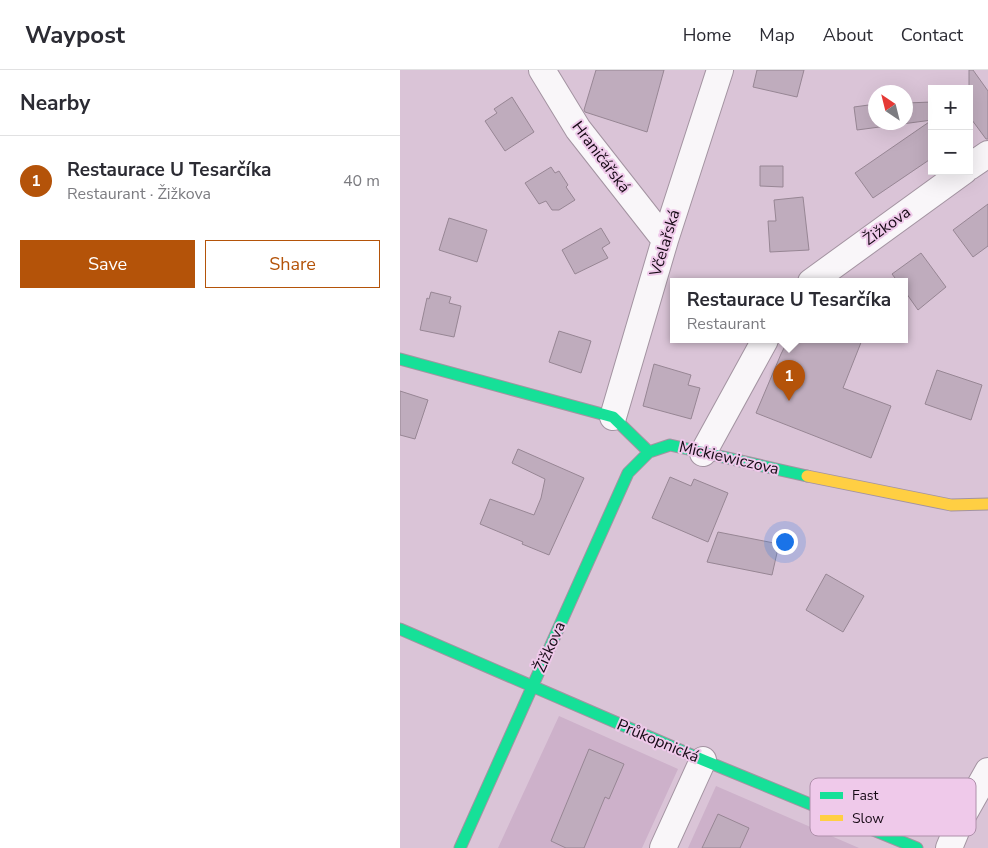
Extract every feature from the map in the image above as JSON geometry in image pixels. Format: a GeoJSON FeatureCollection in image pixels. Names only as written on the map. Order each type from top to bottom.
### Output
{"type":"FeatureCollection","features":[{"type":"Feature","properties":{"kind":"street","name":"Hraničářská"},"geometry":{"type":"LineString","coordinates":[[542,70],[578,130],[665,240]]}},
{"type":"Feature","properties":{"kind":"street","name":"Včelařská"},"geometry":{"type":"LineString","coordinates":[[614,417],[665,240],[720,70]]}},
{"type":"Feature","properties":{"kind":"street"},"geometry":{"type":"LineString","coordinates":[[973,164],[988,154]]}},
{"type":"Feature","properties":{"kind":"street","name":"Žižkova"},"geometry":{"type":"LineString","coordinates":[[817,278],[958,175]]}},
{"type":"Feature","properties":{"kind":"street"},"geometry":{"type":"LineString","coordinates":[[703,453],[763,343]]}},
{"type":"Feature","properties":{"kind":"street"},"geometry":{"type":"LineString","coordinates":[[400,359],[614,417],[649,452]]}},
{"type":"Feature","properties":{"kind":"street","name":"Mickiewiczova"},"geometry":{"type":"LineString","coordinates":[[649,452],[670,445],[852,486],[951,505],[988,504]]}},
{"type":"Feature","properties":{"kind":"street","name":"Žižkova"},"geometry":{"type":"LineString","coordinates":[[460,848],[628,473],[649,452]]}},
{"type":"Feature","properties":{"kind":"street","name":"Průkopnická"},"geometry":{"type":"LineString","coordinates":[[400,629],[703,760],[810,804]]}},
{"type":"Feature","properties":{"kind":"street"},"geometry":{"type":"LineString","coordinates":[[663,848],[703,760]]}},
{"type":"Feature","properties":{"kind":"street"},"geometry":{"type":"LineString","coordinates":[[976,792],[988,771]]}},
{"type":"Feature","properties":{"kind":"street","name":"Průkopnická"},"geometry":{"type":"LineString","coordinates":[[888,836],[917,848]]}},
{"type":"Feature","properties":{"kind":"street"},"geometry":{"type":"LineString","coordinates":[[949,848],[954,836]]}},
{"type":"Feature","properties":{"kind":"shaded area"},"geometry":{"type":"Polygon","coordinates":[[[559,716],[678,769],[642,848],[498,848],[559,716]]]}},
{"type":"Feature","properties":{"kind":"shaded area"},"geometry":{"type":"Polygon","coordinates":[[[716,786],[810,827],[810,836],[831,836],[859,848],[688,848],[716,786]]]}},
{"type":"Feature","properties":{"kind":"building"},"geometry":{"type":"Polygon","coordinates":[[[596,70],[664,70],[647,132],[585,112],[596,70]]]}},
{"type":"Feature","properties":{"kind":"building"},"geometry":{"type":"Polygon","coordinates":[[[757,70],[804,70],[797,97],[753,87],[757,70]]]}},
{"type":"Feature","properties":{"kind":"building"},"geometry":{"type":"Polygon","coordinates":[[[969,70],[973,70],[988,91],[988,139],[986,139],[973,121],[973,85],[969,85],[969,70]]]}},
{"type":"Feature","properties":{"kind":"building"},"geometry":{"type":"Polygon","coordinates":[[[512,97],[534,132],[505,151],[485,121],[497,113],[494,109],[512,97]]]}},
{"type":"Feature","properties":{"kind":"building"},"geometry":{"type":"Polygon","coordinates":[[[928,102],[928,121],[913,123],[913,103],[928,102]]]}},
{"type":"Feature","properties":{"kind":"building"},"geometry":{"type":"Polygon","coordinates":[[[868,105],[868,129],[857,130],[854,107],[868,105]]]}},
{"type":"Feature","properties":{"kind":"building"},"geometry":{"type":"Polygon","coordinates":[[[928,123],[928,161],[873,198],[855,173],[928,123]]]}},
{"type":"Feature","properties":{"kind":"building"},"geometry":{"type":"Polygon","coordinates":[[[760,166],[783,166],[783,187],[760,186],[760,166]]]}},
{"type":"Feature","properties":{"kind":"building"},"geometry":{"type":"Polygon","coordinates":[[[551,167],[555,173],[559,171],[568,185],[566,187],[575,200],[559,210],[552,210],[546,201],[539,204],[525,183],[551,167]]]}},
{"type":"Feature","properties":{"kind":"building"},"geometry":{"type":"Polygon","coordinates":[[[803,197],[809,250],[770,252],[768,221],[776,221],[774,200],[803,197]]]}},
{"type":"Feature","properties":{"kind":"building"},"geometry":{"type":"Polygon","coordinates":[[[988,204],[988,246],[973,257],[953,230],[988,204]]]}},
{"type":"Feature","properties":{"kind":"building"},"geometry":{"type":"Polygon","coordinates":[[[449,218],[487,230],[477,262],[439,250],[449,218]]]}},
{"type":"Feature","properties":{"kind":"building"},"geometry":{"type":"Polygon","coordinates":[[[601,228],[610,243],[602,248],[608,258],[575,274],[562,250],[601,228]]]}},
{"type":"Feature","properties":{"kind":"building"},"geometry":{"type":"Polygon","coordinates":[[[921,253],[946,287],[918,310],[908,296],[908,278],[895,278],[892,274],[921,253]]]}},
{"type":"Feature","properties":{"kind":"building"},"geometry":{"type":"Polygon","coordinates":[[[431,292],[451,297],[449,303],[461,306],[454,337],[420,330],[427,298],[429,299],[431,292]]]}},
{"type":"Feature","properties":{"kind":"building"},"geometry":{"type":"Polygon","coordinates":[[[559,331],[591,341],[581,373],[549,362],[559,331]]]}},
{"type":"Feature","properties":{"kind":"building"},"geometry":{"type":"Polygon","coordinates":[[[786,343],[861,343],[843,388],[891,406],[871,458],[756,413],[786,343]]]}},
{"type":"Feature","properties":{"kind":"building"},"geometry":{"type":"Polygon","coordinates":[[[654,364],[691,375],[688,385],[700,388],[691,419],[643,406],[654,364]]]}},
{"type":"Feature","properties":{"kind":"building"},"geometry":{"type":"Polygon","coordinates":[[[937,370],[982,385],[971,420],[925,404],[937,370]]]}},
{"type":"Feature","properties":{"kind":"building"},"geometry":{"type":"Polygon","coordinates":[[[400,391],[428,400],[415,439],[400,435],[400,391]]]}},
{"type":"Feature","properties":{"kind":"building"},"geometry":{"type":"Polygon","coordinates":[[[518,449],[584,478],[549,555],[480,524],[490,499],[534,515],[541,498],[545,479],[512,463],[518,449]]]}},
{"type":"Feature","properties":{"kind":"building"},"geometry":{"type":"Polygon","coordinates":[[[670,477],[691,486],[694,479],[728,493],[708,542],[652,518],[670,477]]]}},
{"type":"Feature","properties":{"kind":"building"},"geometry":{"type":"Polygon","coordinates":[[[718,532],[779,544],[772,575],[707,562],[718,532]]]}},
{"type":"Feature","properties":{"kind":"building"},"geometry":{"type":"Polygon","coordinates":[[[826,574],[864,596],[843,632],[806,610],[826,574]]]}},
{"type":"Feature","properties":{"kind":"building"},"geometry":{"type":"Polygon","coordinates":[[[589,749],[624,764],[609,799],[605,797],[584,848],[566,848],[551,841],[589,749]]]}},
{"type":"Feature","properties":{"kind":"building"},"geometry":{"type":"Polygon","coordinates":[[[718,814],[749,828],[740,848],[702,848],[718,814]]]}},
{"type":"Feature","properties":{"kind":"traffic: fast"},"geometry":{"type":"LineString","coordinates":[[400,359],[613,417],[649,452]]}},
{"type":"Feature","properties":{"kind":"traffic: fast"},"geometry":{"type":"LineString","coordinates":[[460,848],[628,473],[649,452],[670,445],[807,476]]}},
{"type":"Feature","properties":{"kind":"traffic: fast"},"geometry":{"type":"LineString","coordinates":[[400,629],[703,760],[810,804]]}},
{"type":"Feature","properties":{"kind":"traffic: fast"},"geometry":{"type":"LineString","coordinates":[[888,836],[917,848]]}},
{"type":"Feature","properties":{"kind":"traffic: slow"},"geometry":{"type":"LineString","coordinates":[[807,476],[951,505],[988,504]]}},
{"type":"Feature","properties":{"kind":"place","name":"Restaurace U Tesarčíka"},"geometry":{"type":"Point","coordinates":[789,401]}}]}
